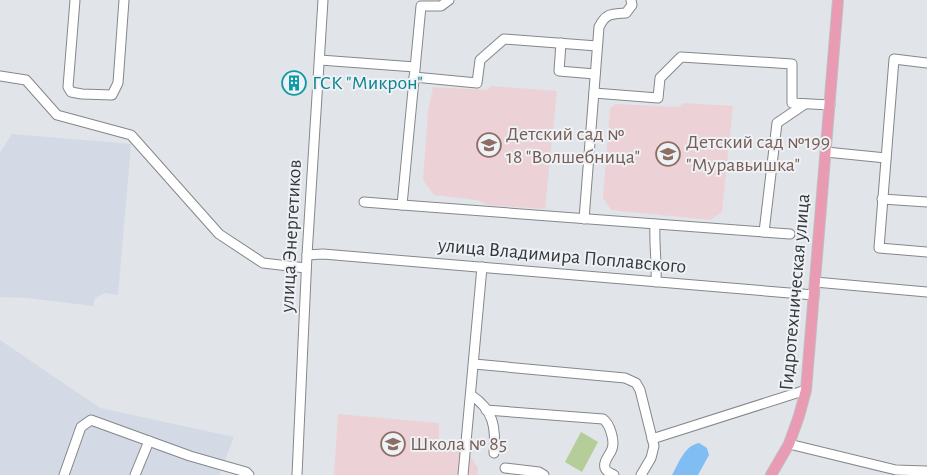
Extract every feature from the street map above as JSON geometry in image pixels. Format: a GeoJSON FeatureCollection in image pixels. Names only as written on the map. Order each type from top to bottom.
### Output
{"type":"FeatureCollection","features":[{"type":"Feature","properties":{"kind":"main road","name":"Гидротехническая улица"},"geometry":{"type":"LineString","coordinates":[[771,475],[789,444],[806,390],[839,0]]}},
{"type":"Feature","properties":{"kind":"street"},"geometry":{"type":"LineString","coordinates":[[75,0],[68,88],[71,92],[82,94],[112,95],[118,84],[124,0]]}},
{"type":"Feature","properties":{"kind":"street","name":"улица Энергетиков"},"geometry":{"type":"LineString","coordinates":[[297,475],[306,268],[323,0]]}},
{"type":"Feature","properties":{"kind":"street"},"geometry":{"type":"LineString","coordinates":[[402,205],[421,6],[441,6],[449,0]]}},
{"type":"Feature","properties":{"kind":"street"},"geometry":{"type":"LineString","coordinates":[[584,219],[599,27],[603,18],[611,14],[626,12],[632,5],[631,0]]}},
{"type":"Feature","properties":{"kind":"street"},"geometry":{"type":"LineString","coordinates":[[414,78],[477,83],[480,60],[504,40],[597,46]]}},
{"type":"Feature","properties":{"kind":"street"},"geometry":{"type":"LineString","coordinates":[[560,43],[559,71],[595,74]]}},
{"type":"Feature","properties":{"kind":"street"},"geometry":{"type":"LineString","coordinates":[[594,93],[658,98],[660,78],[681,57],[792,64],[792,103],[830,105]]}},
{"type":"Feature","properties":{"kind":"street"},"geometry":{"type":"LineString","coordinates":[[927,63],[894,59],[879,248],[927,252]]}},
{"type":"Feature","properties":{"kind":"street"},"geometry":{"type":"LineString","coordinates":[[320,60],[415,67]]}},
{"type":"Feature","properties":{"kind":"street"},"geometry":{"type":"LineString","coordinates":[[0,76],[26,80],[57,115],[131,136],[220,234],[263,263],[306,268]]}},
{"type":"Feature","properties":{"kind":"street"},"geometry":{"type":"LineString","coordinates":[[764,232],[777,123],[805,104]]}},
{"type":"Feature","properties":{"kind":"street"},"geometry":{"type":"LineString","coordinates":[[826,152],[886,158]]}},
{"type":"Feature","properties":{"kind":"street"},"geometry":{"type":"LineString","coordinates":[[882,198],[927,202]]}},
{"type":"Feature","properties":{"kind":"street"},"geometry":{"type":"LineString","coordinates":[[364,202],[790,234]]}},
{"type":"Feature","properties":{"kind":"street"},"geometry":{"type":"LineString","coordinates":[[656,224],[654,242],[657,262],[656,282]]}},
{"type":"Feature","properties":{"kind":"street","name":"улица Владимира Поплавского"},"geometry":{"type":"LineString","coordinates":[[307,255],[323,254],[814,295]]}},
{"type":"Feature","properties":{"kind":"street"},"geometry":{"type":"LineString","coordinates":[[463,475],[482,267]]}},
{"type":"Feature","properties":{"kind":"street"},"geometry":{"type":"LineString","coordinates":[[815,282],[927,292]]}},
{"type":"Feature","properties":{"kind":"street"},"geometry":{"type":"LineString","coordinates":[[474,364],[632,380],[640,390],[654,446],[653,454],[641,475]]}},
{"type":"Feature","properties":{"kind":"street"},"geometry":{"type":"LineString","coordinates":[[652,439],[806,390]]}},
{"type":"Feature","properties":{"kind":"street"},"geometry":{"type":"LineString","coordinates":[[471,395],[486,410],[494,426],[494,453]]}},
{"type":"Feature","properties":{"kind":"street"},"geometry":{"type":"LineString","coordinates":[[486,410],[603,419],[608,425],[613,444],[605,467],[607,471],[614,475]]}},
{"type":"Feature","properties":{"kind":"street"},"geometry":{"type":"LineString","coordinates":[[64,475],[82,427],[91,420],[190,456],[246,472],[249,475]]}},
{"type":"Feature","properties":{"kind":"street"},"geometry":{"type":"LineString","coordinates":[[135,475],[149,441]]}},
{"type":"Feature","properties":{"kind":"street"},"geometry":{"type":"LineString","coordinates":[[789,444],[898,472],[927,471]]}},
{"type":"Feature","properties":{"kind":"street"},"geometry":{"type":"LineString","coordinates":[[505,468],[539,472],[544,475]]}},
{"type":"Feature","properties":{"kind":"shaded area","name":"Детский сад № 18 \"Волшебница\""},"geometry":{"type":"Polygon","coordinates":[[[492,86],[557,91],[545,209],[488,205],[477,200],[434,195],[423,180],[428,111],[433,87],[487,90],[492,86]]]}},
{"type":"Feature","properties":{"kind":"shaded area","name":"Детский сад №199 \"Муравьишка\""},"geometry":{"type":"Polygon","coordinates":[[[684,103],[733,106],[722,212],[710,220],[611,210],[603,198],[610,109],[615,104],[678,107],[684,103]]]}},
{"type":"Feature","properties":{"kind":"shaded area"},"geometry":{"type":"Polygon","coordinates":[[[12,134],[131,144],[118,295],[105,293],[95,298],[93,306],[27,298],[0,297],[0,153],[12,134]]]}},
{"type":"Feature","properties":{"kind":"shaded area"},"geometry":{"type":"Polygon","coordinates":[[[0,340],[100,408],[234,437],[219,475],[0,475],[0,340]]]}},
{"type":"Feature","properties":{"kind":"shaded area","name":"Школа № 85"},"geometry":{"type":"Polygon","coordinates":[[[338,414],[439,423],[439,443],[463,445],[478,468],[477,475],[334,475],[338,414]]]}},
{"type":"Feature","properties":{"kind":"green space"},"geometry":{"type":"Polygon","coordinates":[[[581,432],[598,442],[582,472],[565,462],[581,432]]]}},
{"type":"Feature","properties":{"kind":"water"},"geometry":{"type":"Polygon","coordinates":[[[699,443],[707,448],[709,455],[698,475],[672,475],[686,451],[699,443]]]}},
{"type":"Feature","properties":{"kind":"place","name":"ГСК \"Микрон\""},"geometry":{"type":"Point","coordinates":[294,83]}},
{"type":"Feature","properties":{"kind":"place","name":"Детский сад № 18 \"Волшебница\""},"geometry":{"type":"Point","coordinates":[489,145]}},
{"type":"Feature","properties":{"kind":"place","name":"Детский сад №199 \"Муравьишка\""},"geometry":{"type":"Point","coordinates":[668,154]}},
{"type":"Feature","properties":{"kind":"place","name":"Школа № 85"},"geometry":{"type":"Point","coordinates":[393,444]}}]}
